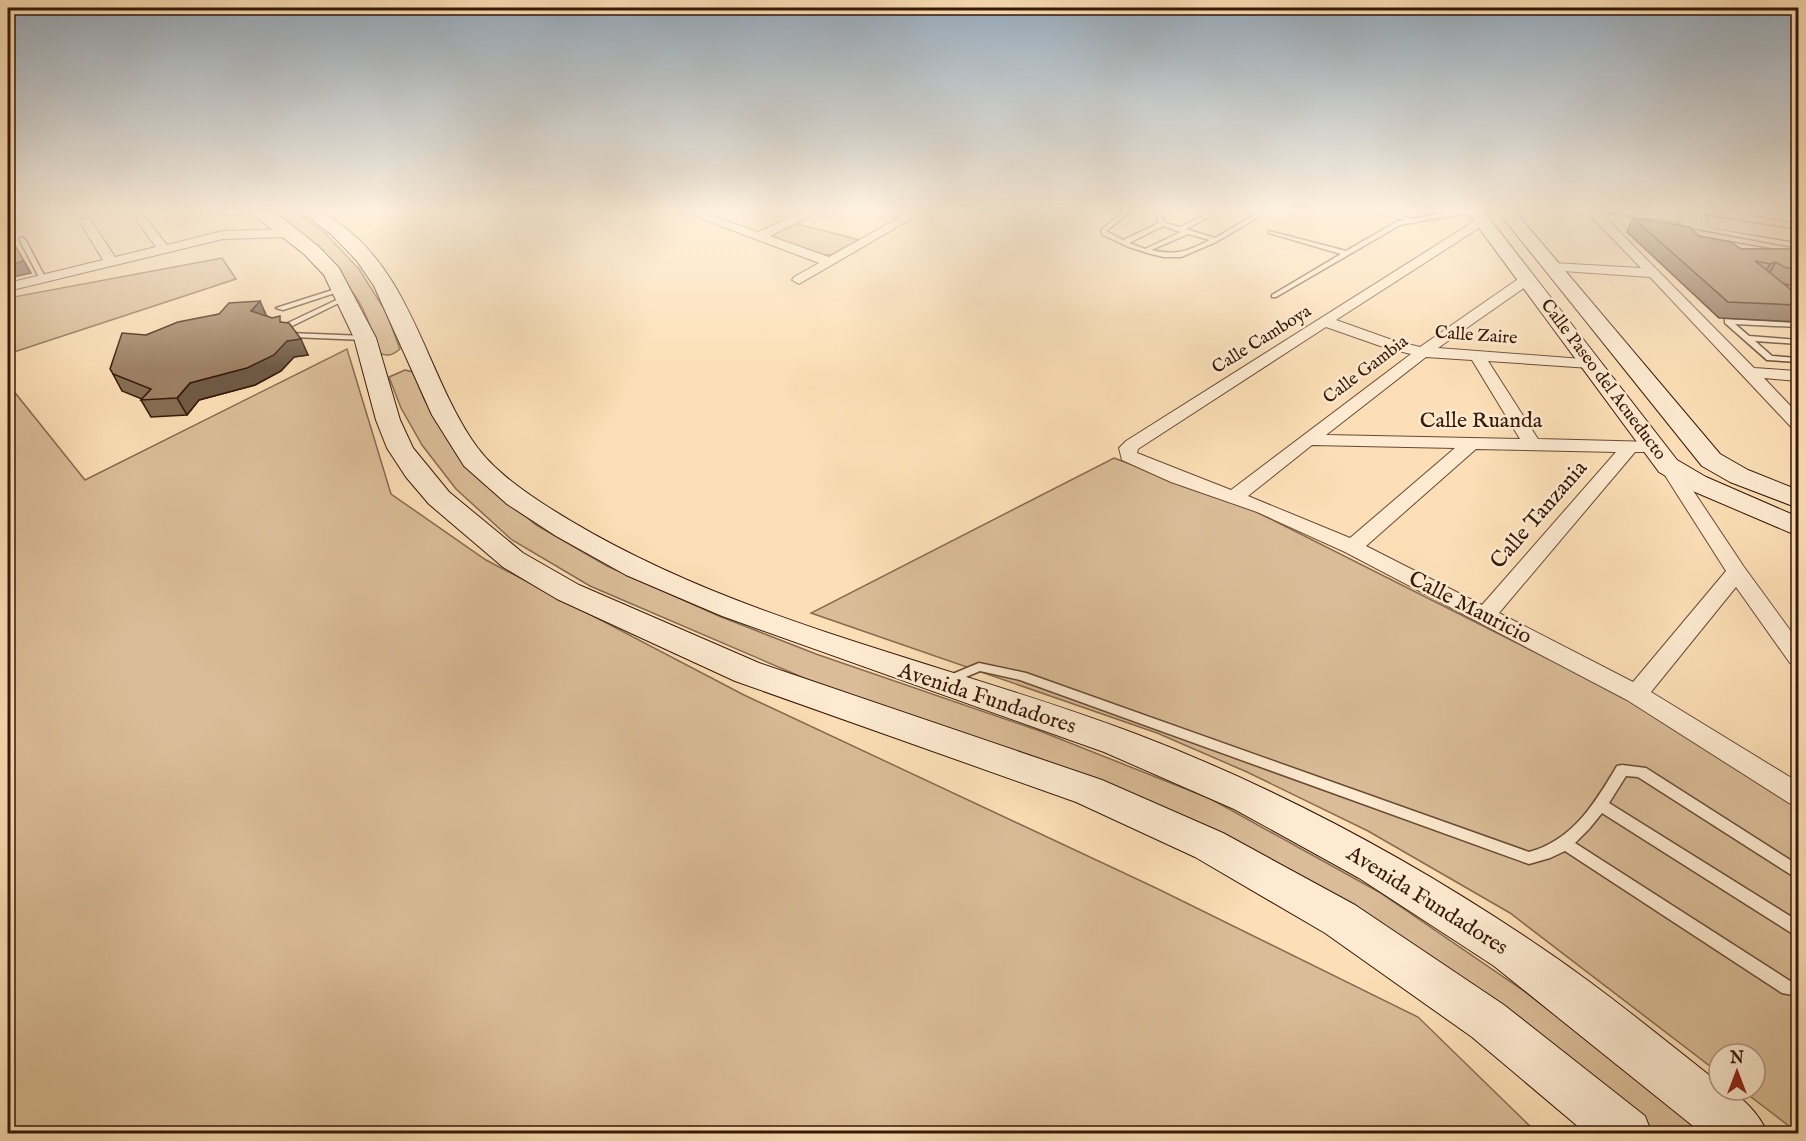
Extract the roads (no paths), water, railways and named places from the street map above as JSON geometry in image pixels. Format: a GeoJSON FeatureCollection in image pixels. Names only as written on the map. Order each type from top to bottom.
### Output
{"type":"FeatureCollection","features":[{"type":"Feature","properties":{"kind":"main road","name":"Avenida Fundadores"},"geometry":{"type":"LineString","coordinates":[[325,262],[345,293],[369,353],[388,420],[400,448],[415,471],[439,498],[513,560],[568,592],[747,672],[1089,791],[1209,845],[1340,919],[1468,1007],[1627,1134]]}},
{"type":"Feature","properties":{"kind":"main road","name":"Avenida Fundadores"},"geometry":{"type":"LineString","coordinates":[[368,262],[388,290],[419,356],[441,411],[465,452],[513,495],[568,531],[685,590],[802,637],[1118,742],[1235,792],[1375,864],[1525,962],[1743,1134]]}},
{"type":"Feature","properties":{"kind":"main road","name":"Calle Paseo del Acueducto"},"geometry":{"type":"LineString","coordinates":[[1511,262],[1662,457],[1706,487],[1798,526]]}},
{"type":"Feature","properties":{"kind":"main road","name":"Calle Paseo del Acueducto"},"geometry":{"type":"LineString","coordinates":[[1549,262],[1631,365],[1712,460],[1739,476],[1798,500]]}},
{"type":"Feature","properties":{"kind":"main road"},"geometry":{"type":"LineString","coordinates":[[369,353],[419,356]]}},
{"type":"Feature","properties":{"kind":"street"},"geometry":{"type":"LineString","coordinates":[[8,287],[110,262]]}},
{"type":"Feature","properties":{"kind":"street"},"geometry":{"type":"LineString","coordinates":[[799,280],[830,262]]}},
{"type":"Feature","properties":{"kind":"street","name":"Calle Camboya"},"geometry":{"type":"LineString","coordinates":[[1127,453],[1132,445],[1326,322],[1406,262]]}},
{"type":"Feature","properties":{"kind":"street"},"geometry":{"type":"LineString","coordinates":[[1644,262],[1798,424]]}},
{"type":"Feature","properties":{"kind":"street"},"geometry":{"type":"LineString","coordinates":[[1553,267],[1655,273]]}},
{"type":"Feature","properties":{"kind":"street","name":"Calle Gambia"},"geometry":{"type":"LineString","coordinates":[[1234,497],[1423,352],[1526,280]]}},
{"type":"Feature","properties":{"kind":"street","name":"Calle Zaire"},"geometry":{"type":"LineString","coordinates":[[1326,322],[1391,345],[1423,352],[1590,363]]}},
{"type":"Feature","properties":{"kind":"street"},"geometry":{"type":"LineString","coordinates":[[1478,357],[1532,444]]}},
{"type":"Feature","properties":{"kind":"street"},"geometry":{"type":"LineString","coordinates":[[1749,372],[1798,376]]}},
{"type":"Feature","properties":{"kind":"street","name":"Calle Ruanda"},"geometry":{"type":"LineString","coordinates":[[1307,440],[1630,447],[1662,457]]}},
{"type":"Feature","properties":{"kind":"street"},"geometry":{"type":"LineString","coordinates":[[1352,547],[1470,445]]}},
{"type":"Feature","properties":{"kind":"street","name":"Calle Tanzania"},"geometry":{"type":"LineString","coordinates":[[1485,615],[1630,447]]}},
{"type":"Feature","properties":{"kind":"street","name":"Calle Mauricio"},"geometry":{"type":"LineString","coordinates":[[1127,453],[1136,462],[1234,497],[1352,547],[1636,694],[1798,795]]}},
{"type":"Feature","properties":{"kind":"street"},"geometry":{"type":"LineString","coordinates":[[1662,457],[1737,572],[1798,657]]}},
{"type":"Feature","properties":{"kind":"street"},"geometry":{"type":"LineString","coordinates":[[1636,694],[1737,572]]}},
{"type":"Feature","properties":{"kind":"lane"},"geometry":{"type":"LineString","coordinates":[[34,262],[43,279]]}},
{"type":"Feature","properties":{"kind":"lane"},"geometry":{"type":"LineString","coordinates":[[1274,296],[1331,262]]}},
{"type":"Feature","properties":{"kind":"lane"},"geometry":{"type":"LineString","coordinates":[[280,308],[345,293]]}},
{"type":"Feature","properties":{"kind":"lane"},"geometry":{"type":"LineString","coordinates":[[277,330],[345,293]]}},
{"type":"Feature","properties":{"kind":"lane"},"geometry":{"type":"LineString","coordinates":[[1798,325],[1728,321],[1770,358],[1798,360]]}},
{"type":"Feature","properties":{"kind":"lane"},"geometry":{"type":"LineString","coordinates":[[292,335],[369,353]]}},
{"type":"Feature","properties":{"kind":"lane"},"geometry":{"type":"LineString","coordinates":[[1748,338],[1798,342]]}},
{"type":"Feature","properties":{"kind":"lane"},"geometry":{"type":"LineString","coordinates":[[940,683],[979,667],[995,669],[1183,731],[1316,784],[1510,854],[1528,858],[1547,855],[1566,844],[1601,805],[1622,770],[1641,772],[1798,872]]}},
{"type":"Feature","properties":{"kind":"lane"},"geometry":{"type":"LineString","coordinates":[[1601,805],[1798,929]]}},
{"type":"Feature","properties":{"kind":"lane"},"geometry":{"type":"LineString","coordinates":[[1566,844],[1788,988],[1798,989]]}}]}
